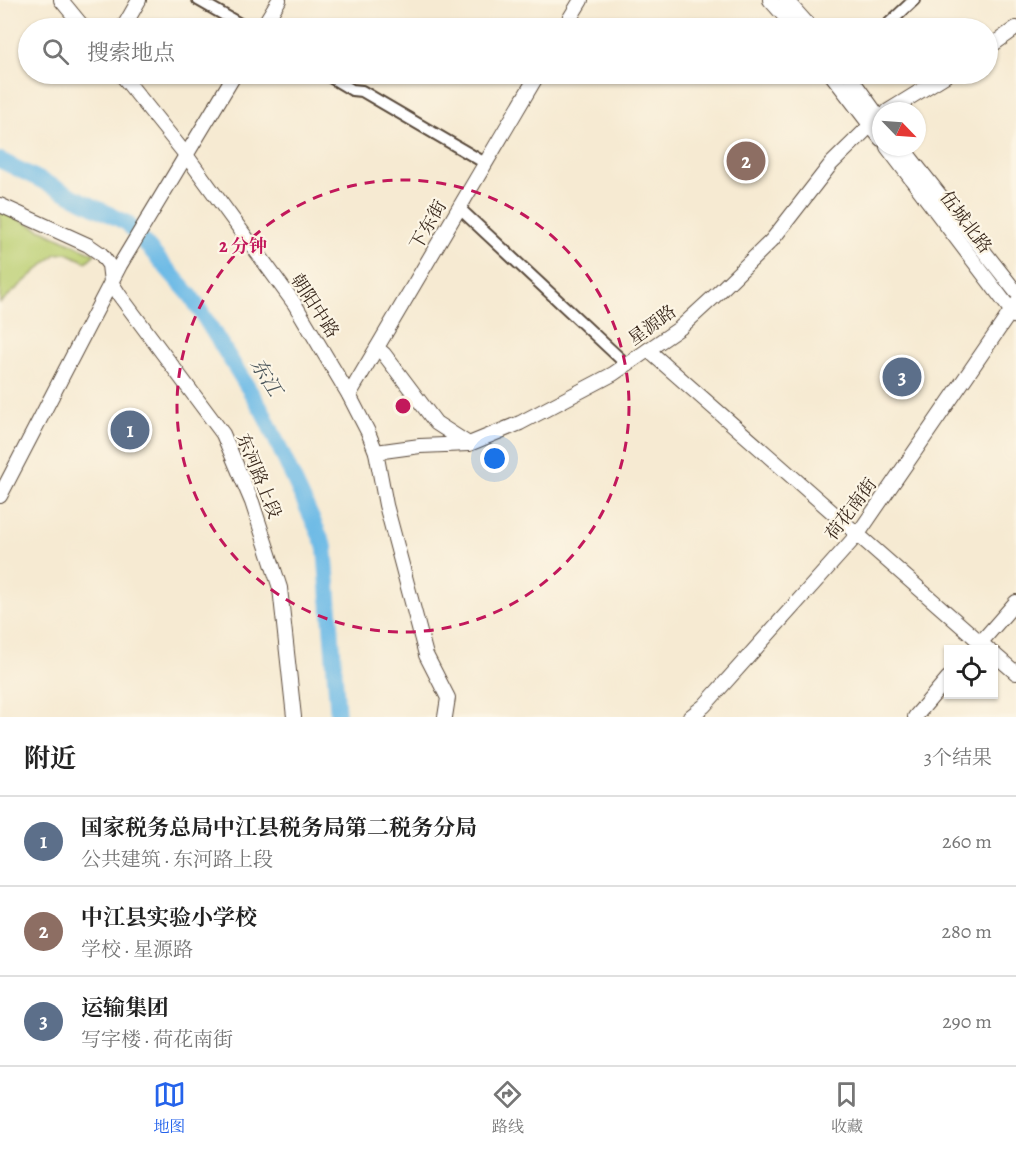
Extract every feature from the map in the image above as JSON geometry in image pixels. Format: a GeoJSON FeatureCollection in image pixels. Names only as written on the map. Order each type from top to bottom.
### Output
{"type":"FeatureCollection","features":[{"type":"Feature","properties":{"kind":"street"},"geometry":{"type":"LineString","coordinates":[[61,0],[76,18]]}},
{"type":"Feature","properties":{"kind":"street"},"geometry":{"type":"LineString","coordinates":[[129,18],[139,0]]}},
{"type":"Feature","properties":{"kind":"street"},"geometry":{"type":"LineString","coordinates":[[198,0],[230,18]]}},
{"type":"Feature","properties":{"kind":"street"},"geometry":{"type":"LineString","coordinates":[[268,18],[279,0]]}},
{"type":"Feature","properties":{"kind":"street"},"geometry":{"type":"LineString","coordinates":[[570,18],[581,0]]}},
{"type":"Feature","properties":{"kind":"street"},"geometry":{"type":"LineString","coordinates":[[770,0],[786,18]]}},
{"type":"Feature","properties":{"kind":"street"},"geometry":{"type":"LineString","coordinates":[[786,0],[802,18]]}},
{"type":"Feature","properties":{"kind":"street"},"geometry":{"type":"LineString","coordinates":[[895,18],[914,0]]}},
{"type":"Feature","properties":{"kind":"street"},"geometry":{"type":"LineString","coordinates":[[998,40],[1016,28]]}},
{"type":"Feature","properties":{"kind":"street","name":"朝阳中路"},"geometry":{"type":"LineString","coordinates":[[129,84],[186,155],[294,303],[349,395],[368,432],[376,452],[386,505],[426,655],[448,698],[445,717]]}},
{"type":"Feature","properties":{"kind":"street"},"geometry":{"type":"LineString","coordinates":[[0,496],[120,265],[229,84]]}},
{"type":"Feature","properties":{"kind":"street"},"geometry":{"type":"LineString","coordinates":[[342,84],[352,90],[362,91],[485,164]]}},
{"type":"Feature","properties":{"kind":"street","name":"下东街"},"geometry":{"type":"LineString","coordinates":[[349,395],[532,84]]}},
{"type":"Feature","properties":{"kind":"street"},"geometry":{"type":"LineString","coordinates":[[842,84],[872,111]]}},
{"type":"Feature","properties":{"kind":"street"},"geometry":{"type":"LineString","coordinates":[[855,84],[872,107]]}},
{"type":"Feature","properties":{"kind":"street","name":"星源路"},"geometry":{"type":"LineString","coordinates":[[905,102],[933,84]]}},
{"type":"Feature","properties":{"kind":"street","name":"星源路"},"geometry":{"type":"LineString","coordinates":[[376,452],[420,446],[469,444],[520,423],[627,365],[680,328],[772,240],[831,164],[872,126]]}},
{"type":"Feature","properties":{"kind":"street","name":"伍城北路"},"geometry":{"type":"LineString","coordinates":[[894,156],[1014,311]]}},
{"type":"Feature","properties":{"kind":"street","name":"伍城北路"},"geometry":{"type":"LineString","coordinates":[[909,156],[1016,292]]}},
{"type":"Feature","properties":{"kind":"street","name":"东河路上段"},"geometry":{"type":"LineString","coordinates":[[0,205],[88,244],[102,254],[109,265],[111,282],[223,434],[252,502],[280,588],[294,717]]}},
{"type":"Feature","properties":{"kind":"street"},"geometry":{"type":"LineString","coordinates":[[459,208],[627,365]]}},
{"type":"Feature","properties":{"kind":"street","name":"荷花南街"},"geometry":{"type":"LineString","coordinates":[[690,717],[704,706],[858,534],[1014,311]]}},
{"type":"Feature","properties":{"kind":"street"},"geometry":{"type":"LineString","coordinates":[[377,348],[436,423],[469,444]]}},
{"type":"Feature","properties":{"kind":"street"},"geometry":{"type":"LineString","coordinates":[[648,350],[858,534],[979,645]]}},
{"type":"Feature","properties":{"kind":"street"},"geometry":{"type":"LineString","coordinates":[[983,645],[1016,602]]}},
{"type":"Feature","properties":{"kind":"street"},"geometry":{"type":"LineString","coordinates":[[998,658],[1016,673]]}},
{"type":"Feature","properties":{"kind":"street"},"geometry":{"type":"LineString","coordinates":[[915,717],[944,683]]}},
{"type":"Feature","properties":{"kind":"green space"},"geometry":{"type":"Polygon","coordinates":[[[0,211],[95,254],[86,262],[67,253],[56,254],[0,303],[0,211]]]}},
{"type":"Feature","properties":{"kind":"waterway","name":"东江"},"geometry":{"type":"LineString","coordinates":[[0,160],[127,223],[191,296],[263,412],[325,547],[338,717]]}},
{"type":"Feature","properties":{"kind":"place","name":"中江县实验小学校"},"geometry":{"type":"Point","coordinates":[746,161]}},
{"type":"Feature","properties":{"kind":"place","name":"运输集团"},"geometry":{"type":"Point","coordinates":[902,377]}},
{"type":"Feature","properties":{"kind":"place","name":"国家税务总局中江县税务局第二税务分局"},"geometry":{"type":"Point","coordinates":[130,430]}}]}
